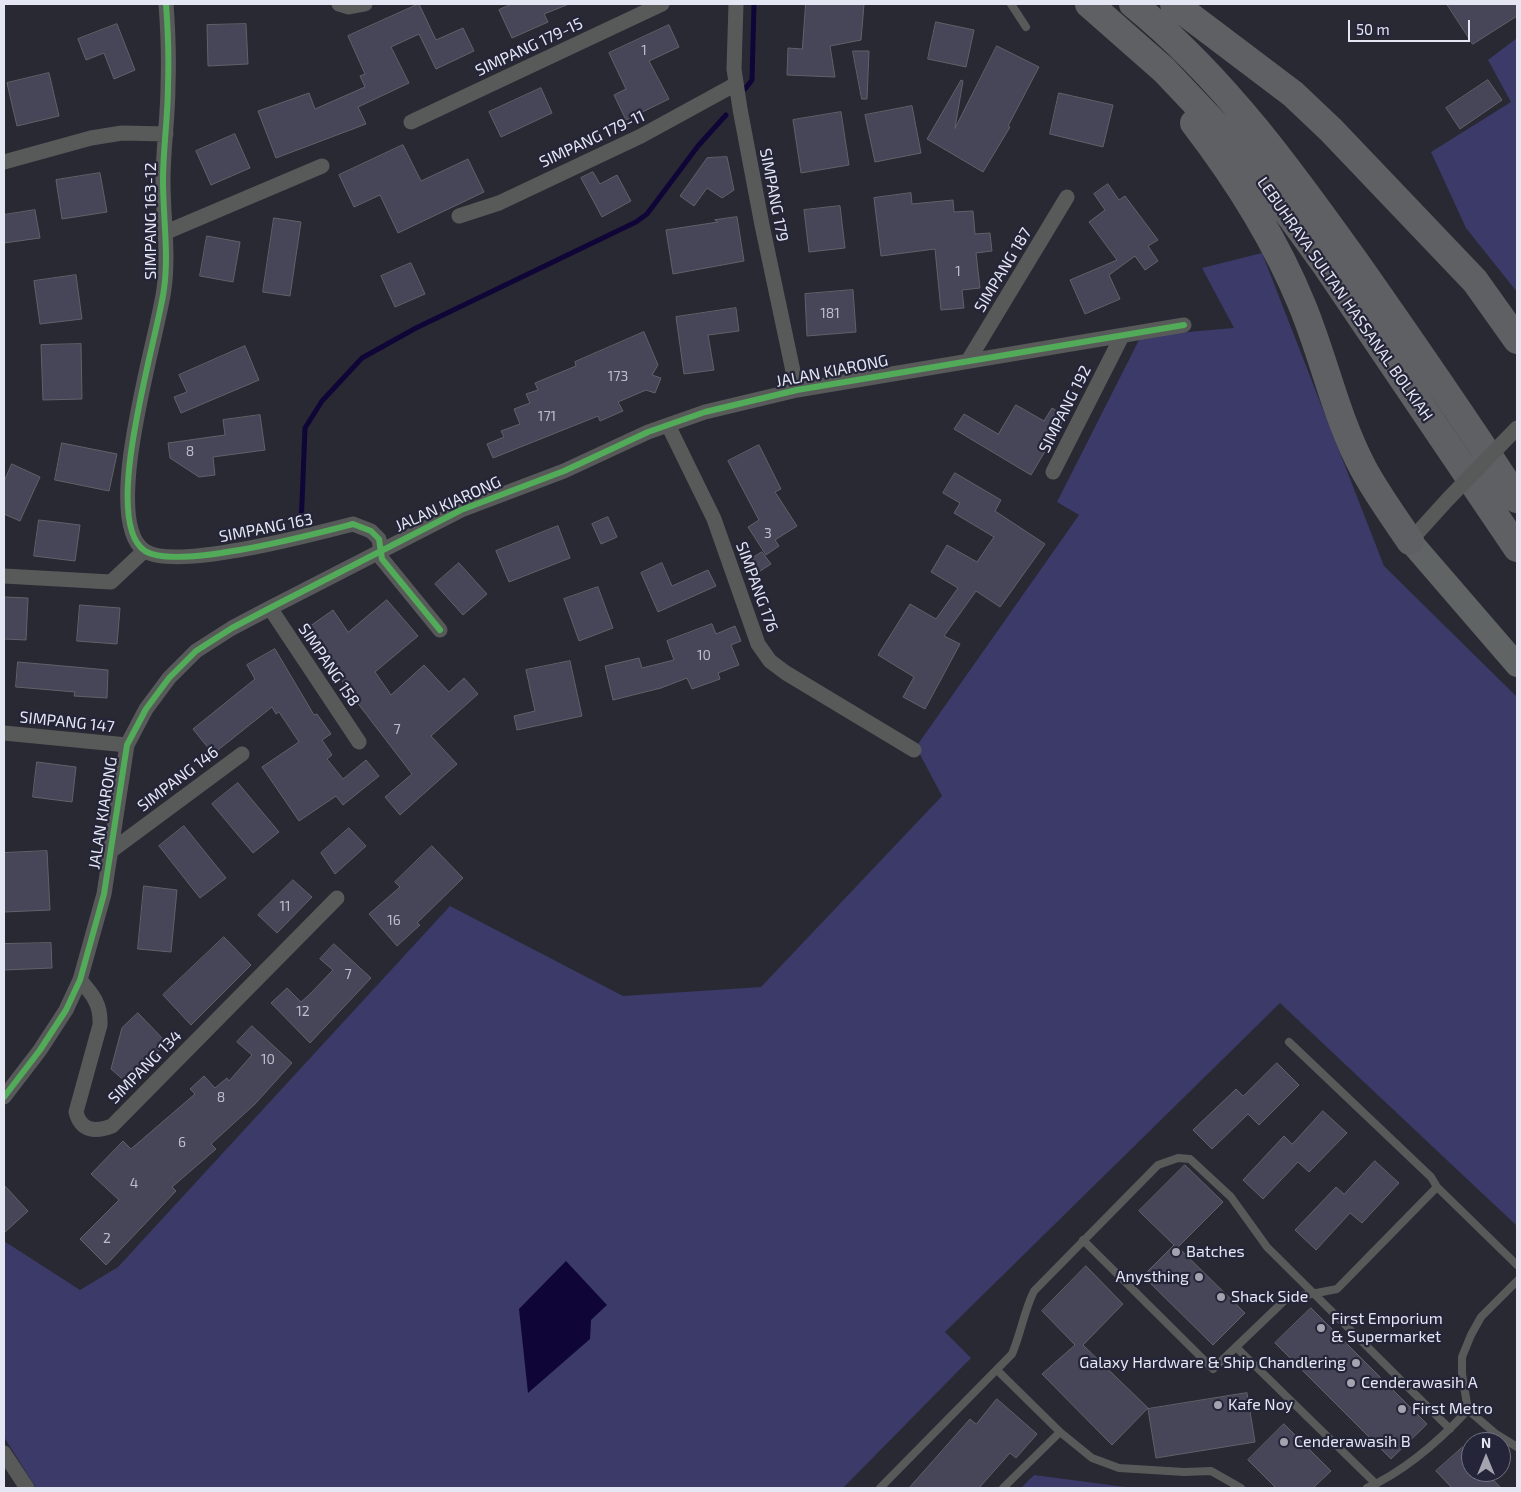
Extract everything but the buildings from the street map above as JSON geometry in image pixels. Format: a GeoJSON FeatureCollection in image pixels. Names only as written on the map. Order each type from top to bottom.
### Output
{"type":"FeatureCollection","features":[{"type":"Feature","properties":{"kind":"highway"},"geometry":{"type":"LineString","coordinates":[[1088,4],[1185,112],[1230,171],[1273,244],[1302,306],[1330,386],[1362,467],[1386,507],[1410,541]]}},
{"type":"Feature","properties":{"kind":"highway","name":"LEBUHRAYA SULTAN HASSANAL BOLKIAH"},"geometry":{"type":"LineString","coordinates":[[1088,4],[1164,70],[1234,144],[1280,202],[1325,264],[1517,548]]}},
{"type":"Feature","properties":{"kind":"highway","name":"LEBUHRAYA SULTAN HASSANAL BOLKIAH"},"geometry":{"type":"LineString","coordinates":[[1133,4],[1207,73],[1261,134],[1291,172],[1394,317],[1517,499]]}},
{"type":"Feature","properties":{"kind":"highway"},"geometry":{"type":"LineString","coordinates":[[1174,4],[1294,94],[1331,130],[1517,326]]}},
{"type":"Feature","properties":{"kind":"highway"},"geometry":{"type":"LineString","coordinates":[[1475,281],[1517,340]]}},
{"type":"Feature","properties":{"kind":"main road"},"geometry":{"type":"LineString","coordinates":[[1410,541],[1517,665]]}},
{"type":"Feature","properties":{"kind":"street","name":"SIMPANG 163-12"},"geometry":{"type":"LineString","coordinates":[[144,550],[133,538],[129,519],[129,475],[135,422],[164,291],[167,262],[164,233],[163,179],[168,84],[166,4]]}},
{"type":"Feature","properties":{"kind":"street"},"geometry":{"type":"LineString","coordinates":[[339,4],[349,7],[366,4]]}},
{"type":"Feature","properties":{"kind":"street","name":"SIMPANG 179-15"},"geometry":{"type":"LineString","coordinates":[[411,122],[662,4]]}},
{"type":"Feature","properties":{"kind":"street","name":"SIMPANG 179"},"geometry":{"type":"LineString","coordinates":[[736,4],[734,68],[736,84],[762,225],[797,390]]}},
{"type":"Feature","properties":{"kind":"street","name":"SIMPANG 179-11"},"geometry":{"type":"LineString","coordinates":[[459,216],[499,203],[641,136],[736,84]]}},
{"type":"Feature","properties":{"kind":"street"},"geometry":{"type":"LineString","coordinates":[[4,162],[91,138],[122,133],[166,134]]}},
{"type":"Feature","properties":{"kind":"street"},"geometry":{"type":"LineString","coordinates":[[164,233],[322,166]]}},
{"type":"Feature","properties":{"kind":"street","name":"SIMPANG 187"},"geometry":{"type":"LineString","coordinates":[[968,361],[1067,197]]}},
{"type":"Feature","properties":{"kind":"street","name":"JALAN KIARONG"},"geometry":{"type":"LineString","coordinates":[[4,1097],[66,1010],[80,980],[104,894],[118,798],[128,746],[146,710],[169,678],[196,651],[232,628],[381,549],[461,510],[564,471],[668,425],[705,412],[797,390],[1184,326]]}},
{"type":"Feature","properties":{"kind":"street","name":"SIMPANG 192"},"geometry":{"type":"LineString","coordinates":[[1053,472],[1122,336]]}},
{"type":"Feature","properties":{"kind":"street","name":"SIMPANG 176"},"geometry":{"type":"LineString","coordinates":[[668,425],[714,519],[758,644],[770,661],[786,673],[914,750]]}},
{"type":"Feature","properties":{"kind":"street"},"geometry":{"type":"LineString","coordinates":[[1410,541],[1517,428]]}},
{"type":"Feature","properties":{"kind":"street","name":"SIMPANG 163"},"geometry":{"type":"LineString","coordinates":[[144,550],[158,556],[176,558],[262,547],[353,524],[371,531],[379,539],[382,559],[440,630]]}},
{"type":"Feature","properties":{"kind":"street"},"geometry":{"type":"LineString","coordinates":[[4,576],[112,582],[144,550]]}},
{"type":"Feature","properties":{"kind":"street","name":"SIMPANG 158"},"geometry":{"type":"LineString","coordinates":[[270,608],[359,742]]}},
{"type":"Feature","properties":{"kind":"street","name":"SIMPANG 147"},"geometry":{"type":"LineString","coordinates":[[4,733],[128,746]]}},
{"type":"Feature","properties":{"kind":"street","name":"SIMPANG 146"},"geometry":{"type":"LineString","coordinates":[[111,850],[242,754]]}},
{"type":"Feature","properties":{"kind":"street","name":"SIMPANG 134"},"geometry":{"type":"LineString","coordinates":[[80,980],[96,999],[101,1010],[98,1032],[76,1112],[79,1122],[86,1128],[99,1131],[112,1126],[337,898]]}},
{"type":"Feature","properties":{"kind":"street"},"geometry":{"type":"LineString","coordinates":[[4,1453],[27,1488]]}},
{"type":"Feature","properties":{"kind":"lane"},"geometry":{"type":"LineString","coordinates":[[1011,4],[1026,27]]}},
{"type":"Feature","properties":{"kind":"lane"},"geometry":{"type":"LineString","coordinates":[[1289,1042],[1431,1177],[1437,1187],[1517,1265]]}},
{"type":"Feature","properties":{"kind":"lane"},"geometry":{"type":"LineString","coordinates":[[880,1488],[1012,1354],[1022,1330],[1026,1308],[1034,1291],[1158,1165],[1178,1158],[1190,1159],[1231,1197],[1266,1247],[1450,1430]]}},
{"type":"Feature","properties":{"kind":"lane"},"geometry":{"type":"LineString","coordinates":[[1083,1240],[1213,1369],[1286,1299],[1337,1289],[1437,1187]]}},
{"type":"Feature","properties":{"kind":"lane"},"geometry":{"type":"LineString","coordinates":[[1517,1281],[1481,1316],[1470,1335],[1462,1357],[1462,1374],[1468,1410],[1496,1434],[1517,1447]]}},
{"type":"Feature","properties":{"kind":"lane"},"geometry":{"type":"LineString","coordinates":[[1237,1348],[1376,1484]]}},
{"type":"Feature","properties":{"kind":"lane"},"geometry":{"type":"LineString","coordinates":[[997,1370],[1060,1432],[1092,1458],[1119,1468],[1184,1472],[1211,1471],[1241,1488]]}},
{"type":"Feature","properties":{"kind":"lane"},"geometry":{"type":"LineString","coordinates":[[1367,1488],[1400,1470],[1450,1430],[1468,1410]]}},
{"type":"Feature","properties":{"kind":"lane"},"geometry":{"type":"LineString","coordinates":[[1003,1488],[1060,1432]]}},
{"type":"Feature","properties":{"kind":"shaded area"},"geometry":{"type":"Polygon","coordinates":[[[1517,38],[1517,292],[1466,228],[1431,152],[1511,102],[1488,60],[1517,38]]]}},
{"type":"Feature","properties":{"kind":"shaded area"},"geometry":{"type":"Polygon","coordinates":[[[1262,253],[1384,566],[1517,697],[1517,1226],[1280,1003],[945,1332],[971,1358],[843,1488],[36,1488],[4,1437],[4,1241],[80,1290],[118,1267],[450,906],[623,996],[761,987],[942,796],[916,747],[1079,515],[1057,502],[1141,336],[1234,328],[1202,268],[1262,253]]]}},
{"type":"Feature","properties":{"kind":"shaded area"},"geometry":{"type":"Polygon","coordinates":[[[566,1261],[607,1305],[591,1320],[590,1339],[528,1393],[519,1309],[566,1261]]]}},
{"type":"Feature","properties":{"kind":"shaded area"},"geometry":{"type":"Polygon","coordinates":[[[1034,1475],[1133,1488],[1021,1488],[1034,1475]]]}},
{"type":"Feature","properties":{"kind":"waterway"},"geometry":{"type":"LineString","coordinates":[[745,89],[752,80],[754,4]]}},
{"type":"Feature","properties":{"kind":"waterway"},"geometry":{"type":"LineString","coordinates":[[301,527],[305,428],[322,401],[362,358],[416,328],[636,222],[647,214],[698,146],[726,115]]}},
{"type":"Feature","properties":{"kind":"cycle path"},"geometry":{"type":"LineString","coordinates":[[166,4],[168,75],[163,181],[166,249],[165,276],[160,313],[143,385],[129,468],[128,504],[132,533],[145,551],[162,556],[186,557],[246,549],[353,524],[371,531],[379,539],[382,559],[440,630]]}},
{"type":"Feature","properties":{"kind":"cycle path"},"geometry":{"type":"LineString","coordinates":[[4,1097],[40,1050],[66,1010],[80,980],[104,894],[127,745],[146,709],[169,678],[196,651],[232,628],[461,510],[564,471],[648,432],[705,412],[797,390],[1184,325]]}},
{"type":"Feature","properties":{"kind":"place","name":"Batches"},"geometry":{"type":"Point","coordinates":[1176,1252]}},
{"type":"Feature","properties":{"kind":"place","name":"Anysthing"},"geometry":{"type":"Point","coordinates":[1199,1277]}},
{"type":"Feature","properties":{"kind":"place","name":"Shack Side"},"geometry":{"type":"Point","coordinates":[1221,1297]}},
{"type":"Feature","properties":{"kind":"place","name":"First Emporium & Supermarket"},"geometry":{"type":"Point","coordinates":[1321,1328]}},
{"type":"Feature","properties":{"kind":"place","name":"Galaxy Hardware & Ship Chandlering"},"geometry":{"type":"Point","coordinates":[1356,1363]}},
{"type":"Feature","properties":{"kind":"place","name":"Cenderawasih A"},"geometry":{"type":"Point","coordinates":[1351,1383]}},
{"type":"Feature","properties":{"kind":"place","name":"Kafe Noy"},"geometry":{"type":"Point","coordinates":[1218,1405]}},
{"type":"Feature","properties":{"kind":"place","name":"First Metro"},"geometry":{"type":"Point","coordinates":[1402,1409]}},
{"type":"Feature","properties":{"kind":"place","name":"Cenderawasih B"},"geometry":{"type":"Point","coordinates":[1284,1442]}}]}
